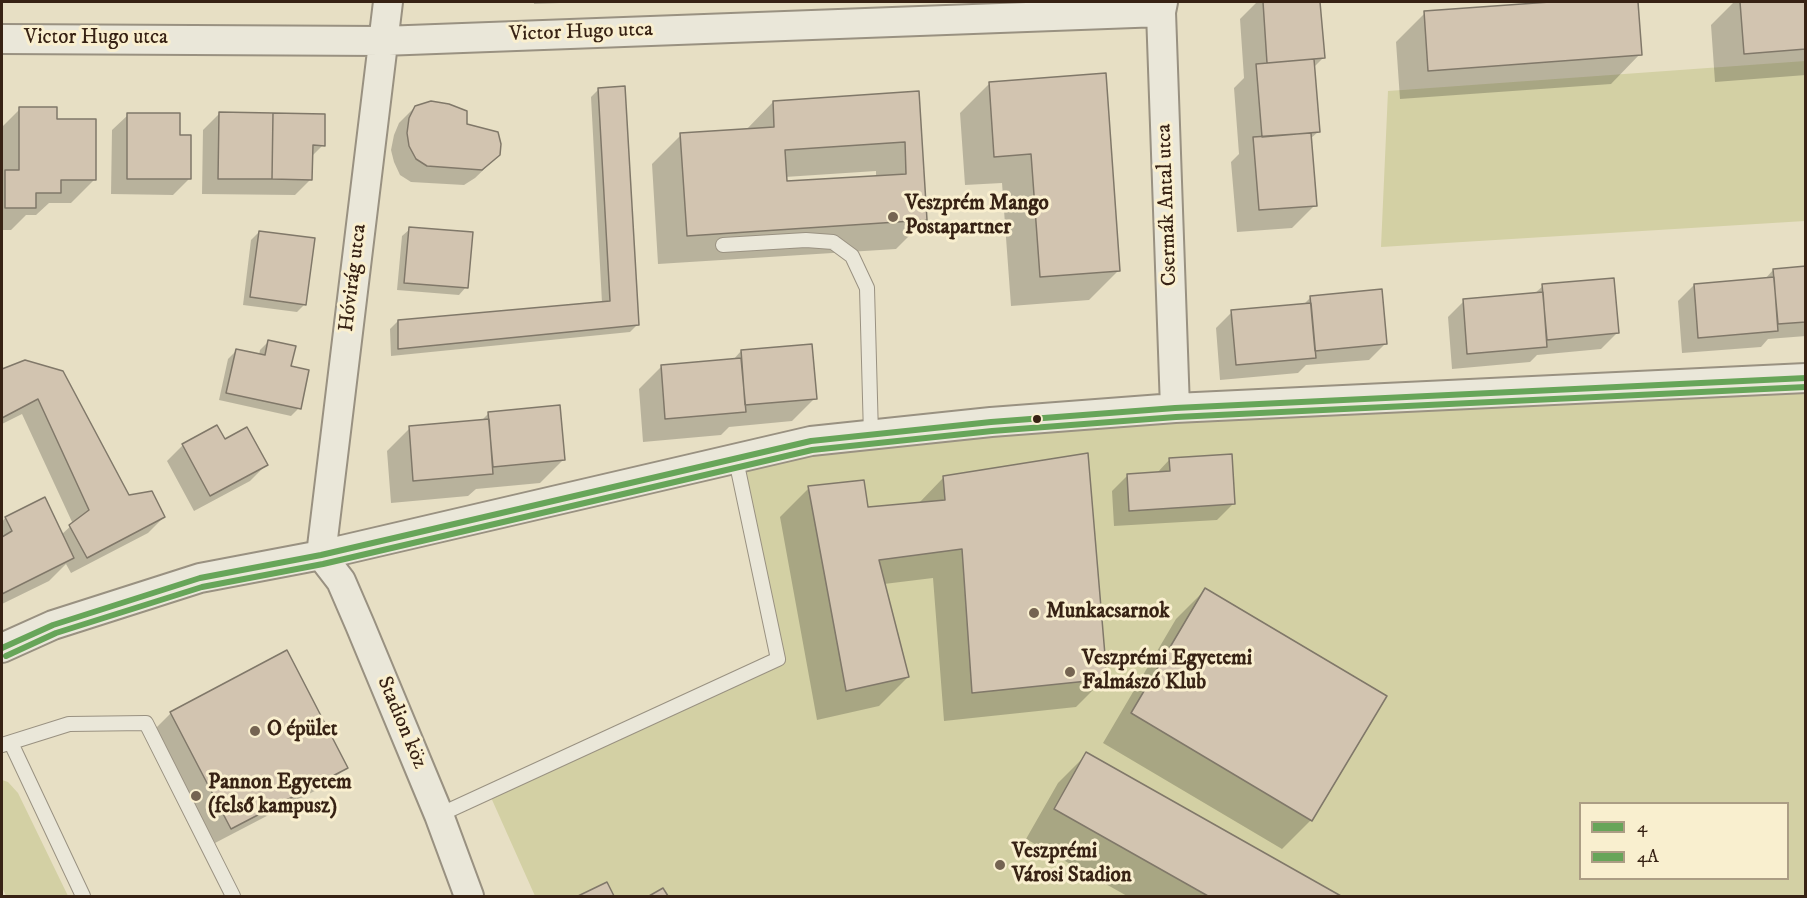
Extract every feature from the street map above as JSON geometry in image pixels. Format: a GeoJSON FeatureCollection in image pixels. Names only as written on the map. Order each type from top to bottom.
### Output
{"type":"FeatureCollection","features":[{"type":"Feature","properties":{"kind":"street","name":"Hóvirág utca"},"geometry":{"type":"LineString","coordinates":[[321,555],[388,2]]}},
{"type":"Feature","properties":{"kind":"street","name":"Victor Hugo utca"},"geometry":{"type":"LineString","coordinates":[[2,39],[382,41],[1162,7]]}},
{"type":"Feature","properties":{"kind":"street","name":"Csermák Antal utca"},"geometry":{"type":"LineString","coordinates":[[1162,7],[1175,408]]}},
{"type":"Feature","properties":{"kind":"street"},"geometry":{"type":"LineString","coordinates":[[2,648],[52,625],[200,578],[321,555],[811,441],[991,422],[1175,408],[1806,378]]}},
{"type":"Feature","properties":{"kind":"street","name":"Stadion köz"},"geometry":{"type":"LineString","coordinates":[[321,555],[340,581],[360,625],[439,815],[469,897]]}},
{"type":"Feature","properties":{"kind":"lane"},"geometry":{"type":"LineString","coordinates":[[723,245],[806,240],[833,242],[852,256],[867,288],[871,435]]}},
{"type":"Feature","properties":{"kind":"lane"},"geometry":{"type":"LineString","coordinates":[[439,815],[778,658],[736,460]]}},
{"type":"Feature","properties":{"kind":"lane"},"geometry":{"type":"LineString","coordinates":[[83,897],[6,744],[69,724],[146,723],[233,897]]}},
{"type":"Feature","properties":{"kind":"shaded area"},"geometry":{"type":"Polygon","coordinates":[[[1805,61],[1805,221],[1381,247],[1388,91],[1805,61]]]}},
{"type":"Feature","properties":{"kind":"shaded area"},"geometry":{"type":"Polygon","coordinates":[[[1805,378],[1805,896],[535,896],[489,793],[779,659],[734,459],[812,441],[1805,378]]]}},
{"type":"Feature","properties":{"kind":"shaded area"},"geometry":{"type":"Polygon","coordinates":[[[2,780],[8,782],[18,793],[68,896],[6,896],[2,887],[2,780]]]}},
{"type":"Feature","properties":{"kind":"building"},"geometry":{"type":"Polygon","coordinates":[[[1263,2],[1320,2],[1325,58],[1267,63],[1263,2]]]}},
{"type":"Feature","properties":{"kind":"building"},"geometry":{"type":"Polygon","coordinates":[[[1550,2],[1638,2],[1642,55],[1428,71],[1424,11],[1550,2]]]}},
{"type":"Feature","properties":{"kind":"building"},"geometry":{"type":"Polygon","coordinates":[[[1740,2],[1806,2],[1806,49],[1744,54],[1740,2]]]}},
{"type":"Feature","properties":{"kind":"building"},"geometry":{"type":"Polygon","coordinates":[[[1314,59],[1320,132],[1262,137],[1256,64],[1314,59]]]}},
{"type":"Feature","properties":{"kind":"building"},"geometry":{"type":"Polygon","coordinates":[[[1106,73],[1120,271],[1040,277],[1031,154],[994,157],[989,82],[1106,73]]]}},
{"type":"Feature","properties":{"kind":"building"},"geometry":{"type":"Polygon","coordinates":[[[625,86],[639,325],[398,349],[398,320],[610,301],[598,88],[625,86]]]}},
{"type":"Feature","properties":{"kind":"building"},"geometry":{"type":"Polygon","coordinates":[[[919,91],[927,220],[687,236],[680,133],[774,127],[773,101],[919,91]],[[905,142],[785,150],[787,181],[906,174],[905,142]]]}},
{"type":"Feature","properties":{"kind":"building"},"geometry":{"type":"Polygon","coordinates":[[[431,101],[449,104],[467,111],[467,124],[498,132],[501,144],[500,155],[482,170],[427,166],[416,159],[409,146],[407,133],[409,118],[415,106],[431,101]]]}},
{"type":"Feature","properties":{"kind":"building"},"geometry":{"type":"Polygon","coordinates":[[[19,107],[57,107],[57,119],[96,119],[96,180],[61,180],[61,193],[36,193],[36,208],[5,208],[5,170],[19,170],[19,107]]]}},
{"type":"Feature","properties":{"kind":"building"},"geometry":{"type":"Polygon","coordinates":[[[219,112],[273,113],[272,179],[218,179],[219,112]]]}},
{"type":"Feature","properties":{"kind":"building"},"geometry":{"type":"Polygon","coordinates":[[[127,113],[180,113],[180,135],[191,135],[191,179],[127,179],[127,113]]]}},
{"type":"Feature","properties":{"kind":"building"},"geometry":{"type":"Polygon","coordinates":[[[273,113],[325,114],[325,146],[313,145],[312,180],[272,179],[273,113]]]}},
{"type":"Feature","properties":{"kind":"building"},"geometry":{"type":"Polygon","coordinates":[[[1311,133],[1317,206],[1259,210],[1253,137],[1311,133]]]}},
{"type":"Feature","properties":{"kind":"building"},"geometry":{"type":"Polygon","coordinates":[[[409,227],[473,232],[468,288],[404,283],[409,227]]]}},
{"type":"Feature","properties":{"kind":"building"},"geometry":{"type":"Polygon","coordinates":[[[259,231],[315,238],[306,305],[250,297],[259,231]]]}},
{"type":"Feature","properties":{"kind":"building"},"geometry":{"type":"Polygon","coordinates":[[[1806,266],[1806,322],[1778,324],[1773,269],[1806,266]]]}},
{"type":"Feature","properties":{"kind":"building"},"geometry":{"type":"Polygon","coordinates":[[[1774,277],[1778,331],[1698,338],[1694,284],[1774,277]]]}},
{"type":"Feature","properties":{"kind":"building"},"geometry":{"type":"Polygon","coordinates":[[[1614,278],[1619,333],[1547,340],[1542,284],[1614,278]]]}},
{"type":"Feature","properties":{"kind":"building"},"geometry":{"type":"Polygon","coordinates":[[[1382,289],[1387,344],[1315,351],[1310,296],[1382,289]]]}},
{"type":"Feature","properties":{"kind":"building"},"geometry":{"type":"Polygon","coordinates":[[[1543,292],[1547,347],[1467,354],[1463,299],[1543,292]]]}},
{"type":"Feature","properties":{"kind":"building"},"geometry":{"type":"Polygon","coordinates":[[[1311,303],[1316,358],[1236,365],[1231,310],[1311,303]]]}},
{"type":"Feature","properties":{"kind":"building"},"geometry":{"type":"Polygon","coordinates":[[[268,340],[296,346],[291,366],[309,370],[301,409],[226,393],[236,349],[265,355],[268,340]]]}},
{"type":"Feature","properties":{"kind":"building"},"geometry":{"type":"Polygon","coordinates":[[[812,344],[817,399],[745,405],[741,350],[812,344]]]}},
{"type":"Feature","properties":{"kind":"building"},"geometry":{"type":"Polygon","coordinates":[[[741,358],[746,412],[665,419],[661,365],[741,358]]]}},
{"type":"Feature","properties":{"kind":"building"},"geometry":{"type":"Polygon","coordinates":[[[25,360],[63,371],[129,495],[152,491],[165,517],[87,558],[69,525],[89,510],[38,399],[2,418],[2,369],[25,360]]]}},
{"type":"Feature","properties":{"kind":"building"},"geometry":{"type":"Polygon","coordinates":[[[560,405],[565,460],[493,467],[488,412],[560,405]]]}},
{"type":"Feature","properties":{"kind":"building"},"geometry":{"type":"Polygon","coordinates":[[[489,419],[493,474],[413,481],[409,426],[489,419]]]}},
{"type":"Feature","properties":{"kind":"building"},"geometry":{"type":"Polygon","coordinates":[[[217,425],[225,439],[247,427],[268,465],[210,496],[182,444],[217,425]]]}},
{"type":"Feature","properties":{"kind":"building","name":"Munkacsarnok"},"geometry":{"type":"Polygon","coordinates":[[[1088,453],[1107,679],[972,693],[962,549],[879,560],[909,677],[846,691],[808,486],[864,480],[868,507],[945,500],[943,476],[1088,453]]]}},
{"type":"Feature","properties":{"kind":"building"},"geometry":{"type":"Polygon","coordinates":[[[1232,454],[1235,504],[1129,511],[1127,474],[1170,471],[1169,458],[1232,454]]]}},
{"type":"Feature","properties":{"kind":"building"},"geometry":{"type":"Polygon","coordinates":[[[45,497],[74,558],[2,594],[2,537],[12,531],[5,517],[45,497]]]}},
{"type":"Feature","properties":{"kind":"building"},"geometry":{"type":"Polygon","coordinates":[[[1205,588],[1387,696],[1312,821],[1131,713],[1205,588]]]}},
{"type":"Feature","properties":{"kind":"building","name":"O épület"},"geometry":{"type":"Polygon","coordinates":[[[287,650],[348,768],[231,829],[170,712],[287,650]]]}},
{"type":"Feature","properties":{"kind":"building"},"geometry":{"type":"Polygon","coordinates":[[[1086,752],[1341,896],[1208,896],[1054,809],[1086,752]]]}},
{"type":"Feature","properties":{"kind":"building"},"geometry":{"type":"Polygon","coordinates":[[[607,882],[614,896],[578,896],[607,882]]]}},
{"type":"Feature","properties":{"kind":"building"},"geometry":{"type":"Polygon","coordinates":[[[663,888],[668,896],[649,896],[663,888]]]}},
{"type":"Feature","properties":{"kind":"transit line","name":"4"},"geometry":{"type":"LineString","coordinates":[[2,648],[53,625],[200,578],[321,555],[811,441],[991,422],[1175,408],[1806,378]]}},
{"type":"Feature","properties":{"kind":"transit line","name":"4A"},"geometry":{"type":"LineString","coordinates":[[6,656],[56,633],[202,587],[323,564],[812,450],[992,431],[1176,417],[1806,387]]}},
{"type":"Feature","properties":{"kind":"place","name":"Veszprém Mango Postapartner"},"geometry":{"type":"Point","coordinates":[893,217]}},
{"type":"Feature","properties":{"kind":"place","name":"Munkacsarnok"},"geometry":{"type":"Point","coordinates":[1034,613]}},
{"type":"Feature","properties":{"kind":"place","name":"Veszprémi Egyetemi Falmászó Klub"},"geometry":{"type":"Point","coordinates":[1070,672]}},
{"type":"Feature","properties":{"kind":"place","name":"O épület"},"geometry":{"type":"Point","coordinates":[255,731]}},
{"type":"Feature","properties":{"kind":"place","name":"Pannon Egyetem (felső kampusz)"},"geometry":{"type":"Point","coordinates":[196,796]}},
{"type":"Feature","properties":{"kind":"place","name":"Veszprémi Városi Stadion"},"geometry":{"type":"Point","coordinates":[1000,865]}}]}
